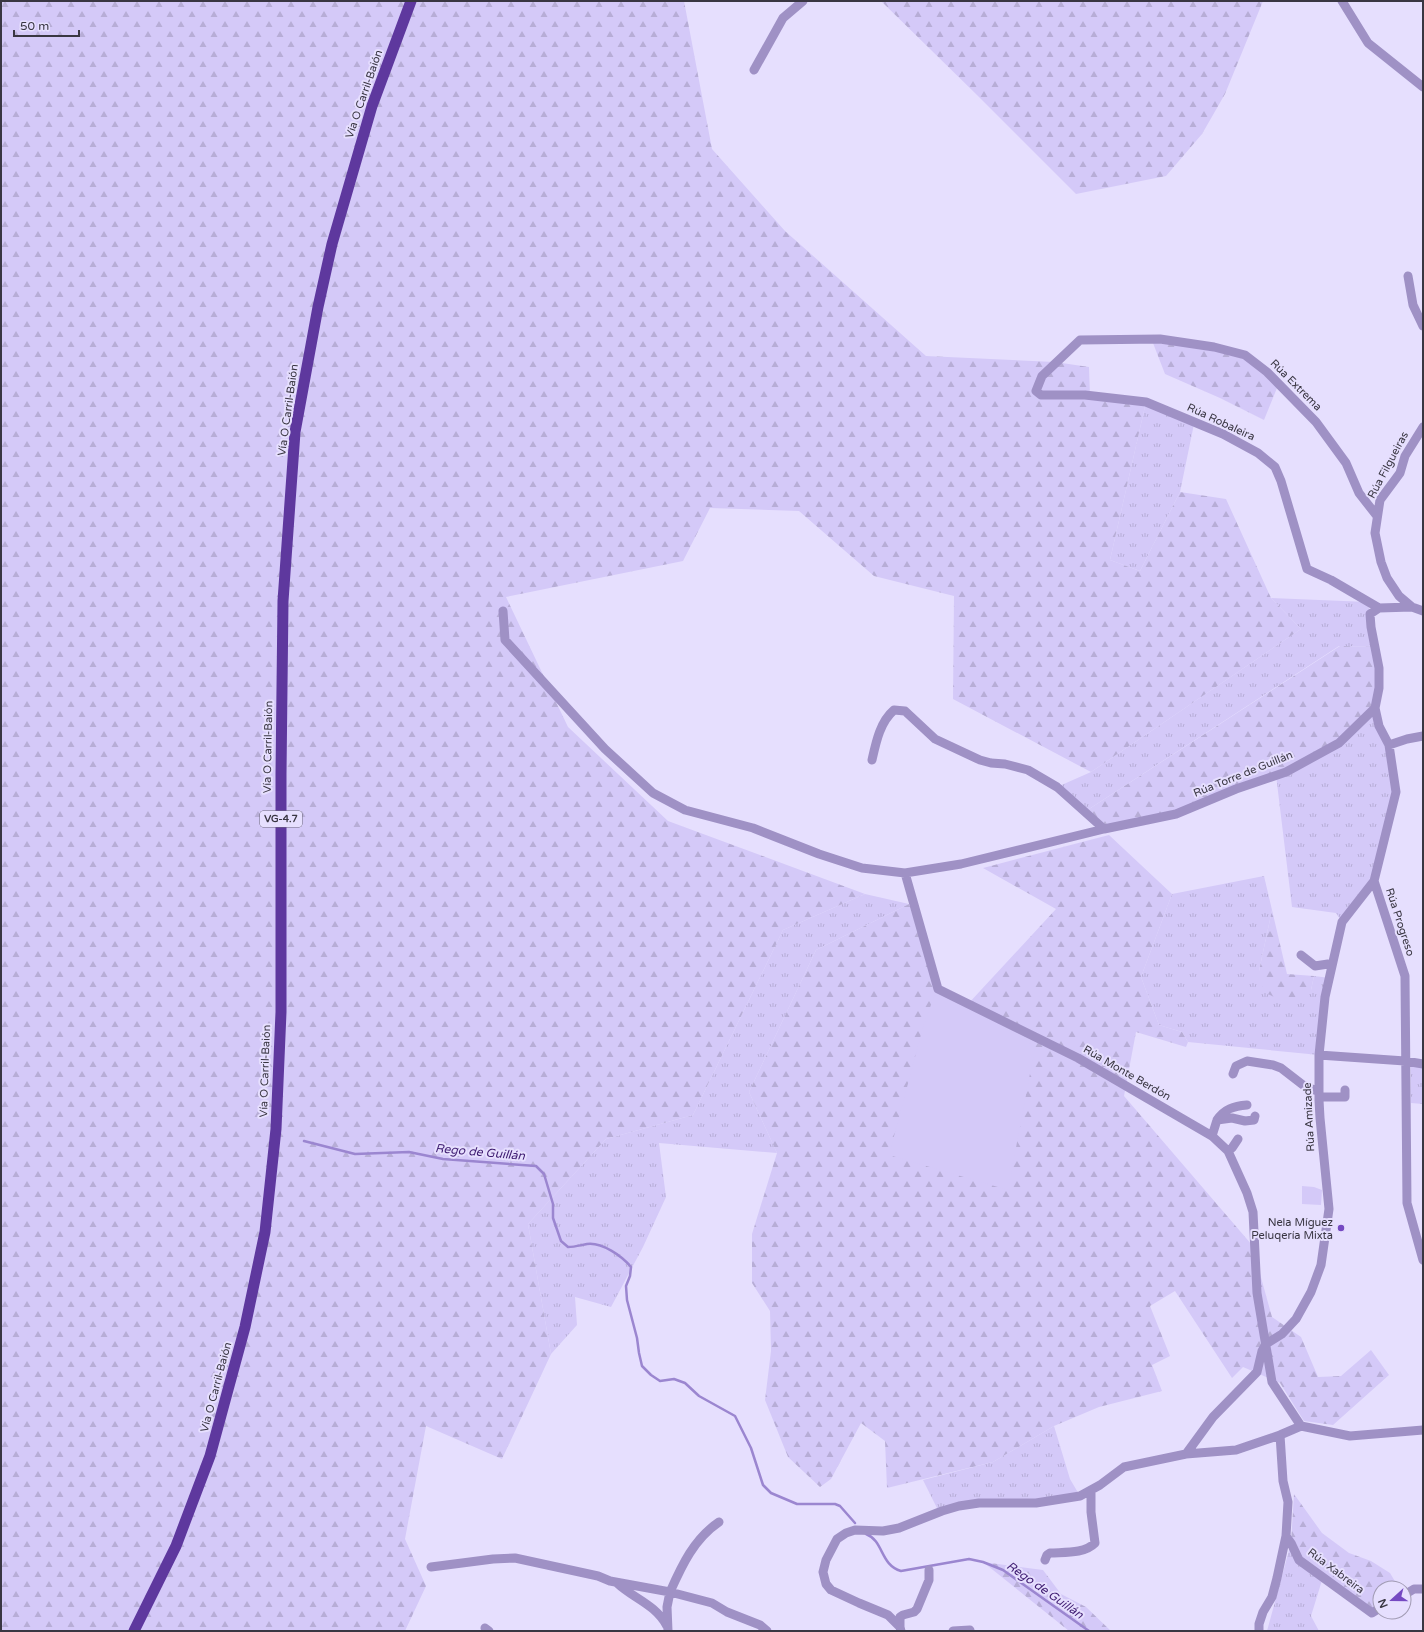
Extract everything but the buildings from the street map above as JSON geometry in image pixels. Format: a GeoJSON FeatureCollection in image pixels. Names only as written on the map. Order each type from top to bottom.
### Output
{"type":"FeatureCollection","features":[{"type":"Feature","properties":{"kind":"highway","name":"Vía O Carril-Baión"},"geometry":{"type":"LineString","coordinates":[[134,1631],[176,1546],[210,1456],[245,1327],[264,1232],[276,1129],[280,1012],[283,601],[296,432],[318,308],[332,244],[372,106],[411,1]]}},
{"type":"Feature","properties":{"kind":"street"},"geometry":{"type":"LineString","coordinates":[[754,70],[783,18],[804,1]]}},
{"type":"Feature","properties":{"kind":"street"},"geometry":{"type":"LineString","coordinates":[[1342,1],[1368,43],[1423,87]]}},
{"type":"Feature","properties":{"kind":"street"},"geometry":{"type":"LineString","coordinates":[[1408,276],[1413,304],[1423,326]]}},
{"type":"Feature","properties":{"kind":"street","name":"Rúa Extrema"},"geometry":{"type":"LineString","coordinates":[[1080,340],[1160,339],[1214,347],[1245,355],[1271,375],[1316,422],[1346,463],[1359,493],[1377,516]]}},
{"type":"Feature","properties":{"kind":"street","name":"Rúa Robaleira"},"geometry":{"type":"LineString","coordinates":[[1080,340],[1042,376],[1036,391],[1041,395],[1085,395],[1146,402],[1223,434],[1258,453],[1275,467],[1281,480],[1307,568],[1379,608]]}},
{"type":"Feature","properties":{"kind":"street","name":"Rúa Filgueiras"},"geometry":{"type":"LineString","coordinates":[[1412,607],[1399,596],[1387,578],[1381,562],[1375,533],[1380,500],[1400,473],[1404,456],[1423,427]]}},
{"type":"Feature","properties":{"kind":"street"},"geometry":{"type":"LineString","coordinates":[[1423,611],[1412,607],[1379,608],[1370,614],[1370,627],[1379,668],[1379,688],[1375,708],[1379,726],[1389,745],[1423,736]]}},
{"type":"Feature","properties":{"kind":"street","name":"Rúa Torre de Guillán"},"geometry":{"type":"LineString","coordinates":[[503,611],[505,640],[604,749],[653,793],[685,810],[753,828],[819,854],[862,868],[905,873],[961,864],[1104,829],[1176,814],[1236,789],[1286,772],[1339,743],[1375,708]]}},
{"type":"Feature","properties":{"kind":"street"},"geometry":{"type":"LineString","coordinates":[[872,760],[877,739],[886,717],[894,710],[905,711],[935,739],[980,760],[1028,770],[1057,786],[1104,829]]}},
{"type":"Feature","properties":{"kind":"street","name":"Rúa Progreso"},"geometry":{"type":"LineString","coordinates":[[1389,745],[1396,792],[1374,881],[1405,976],[1407,1202],[1423,1260]]}},
{"type":"Feature","properties":{"kind":"street","name":"Rúa Monte Berdón"},"geometry":{"type":"LineString","coordinates":[[905,873],[938,989],[1078,1058],[1212,1136],[1228,1151],[1247,1193],[1253,1212],[1257,1293],[1266,1344]]}},
{"type":"Feature","properties":{"kind":"street","name":"Rúa Amizade"},"geometry":{"type":"LineString","coordinates":[[1266,1344],[1282,1334],[1296,1319],[1311,1292],[1321,1265],[1329,1209],[1319,1094],[1319,1055],[1325,998],[1342,922],[1374,881]]}},
{"type":"Feature","properties":{"kind":"street"},"geometry":{"type":"LineString","coordinates":[[1301,955],[1315,966],[1328,964],[1332,966]]}},
{"type":"Feature","properties":{"kind":"street"},"geometry":{"type":"LineString","coordinates":[[1319,1055],[1405,1061],[1423,1064]]}},
{"type":"Feature","properties":{"kind":"street"},"geometry":{"type":"LineString","coordinates":[[1233,1074],[1238,1064],[1247,1061],[1258,1065],[1281,1068],[1302,1085],[1319,1094],[1345,1097],[1345,1090]]}},
{"type":"Feature","properties":{"kind":"street"},"geometry":{"type":"LineString","coordinates":[[1212,1136],[1221,1114],[1229,1109],[1247,1105]]}},
{"type":"Feature","properties":{"kind":"street"},"geometry":{"type":"LineString","coordinates":[[1218,1120],[1232,1118],[1250,1121],[1254,1120],[1255,1116]]}},
{"type":"Feature","properties":{"kind":"street"},"geometry":{"type":"LineString","coordinates":[[1228,1151],[1238,1139]]}},
{"type":"Feature","properties":{"kind":"street"},"geometry":{"type":"LineString","coordinates":[[1266,1344],[1272,1382],[1300,1426]]}},
{"type":"Feature","properties":{"kind":"street"},"geometry":{"type":"LineString","coordinates":[[1186,1454],[1214,1417],[1257,1372],[1262,1351],[1266,1344]]}},
{"type":"Feature","properties":{"kind":"street"},"geometry":{"type":"LineString","coordinates":[[900,1629],[888,1615],[831,1590],[826,1584],[823,1572],[826,1560],[837,1540],[846,1533],[855,1530],[883,1531],[899,1528],[942,1510],[959,1506],[979,1503],[1036,1503],[1080,1496],[1091,1491],[1124,1467],[1186,1454],[1236,1450],[1280,1435],[1300,1426],[1350,1436],[1423,1430]]}},
{"type":"Feature","properties":{"kind":"street"},"geometry":{"type":"LineString","coordinates":[[1259,1631],[1263,1612],[1272,1597],[1286,1536],[1288,1502],[1283,1481],[1280,1435]]}},
{"type":"Feature","properties":{"kind":"street"},"geometry":{"type":"LineString","coordinates":[[1045,1560],[1047,1555],[1050,1553],[1084,1550],[1091,1547],[1095,1543],[1091,1512],[1091,1491]]}},
{"type":"Feature","properties":{"kind":"street"},"geometry":{"type":"LineString","coordinates":[[668,1629],[667,1607],[670,1592],[693,1546],[710,1528],[719,1522]]}},
{"type":"Feature","properties":{"kind":"street","name":"Rúa Xabreira"},"geometry":{"type":"LineString","coordinates":[[1286,1536],[1291,1543],[1298,1560],[1372,1612]]}},
{"type":"Feature","properties":{"kind":"street"},"geometry":{"type":"LineString","coordinates":[[431,1567],[494,1559],[515,1558],[598,1576],[617,1582],[670,1592],[712,1603],[727,1612],[760,1625],[767,1631]]}},
{"type":"Feature","properties":{"kind":"street"},"geometry":{"type":"LineString","coordinates":[[900,1629],[900,1617],[903,1614],[914,1612],[917,1609],[929,1580],[928,1570]]}},
{"type":"Feature","properties":{"kind":"street"},"geometry":{"type":"LineString","coordinates":[[617,1582],[624,1590],[644,1601],[662,1617],[668,1629]]}},
{"type":"Feature","properties":{"kind":"street"},"geometry":{"type":"LineString","coordinates":[[1412,1590],[1423,1589]]}},
{"type":"Feature","properties":{"kind":"street"},"geometry":{"type":"LineString","coordinates":[[953,1631],[970,1630]]}},
{"type":"Feature","properties":{"kind":"green space"},"geometry":{"type":"Polygon","coordinates":[[[1,1],[684,1],[712,149],[785,231],[926,356],[1055,362],[1089,367],[1090,396],[1146,402],[1110,560],[1140,571],[1180,492],[1226,499],[1271,598],[1301,629],[1091,772],[953,699],[954,596],[874,576],[799,511],[710,508],[683,561],[506,597],[568,727],[668,821],[865,894],[783,930],[693,1115],[606,1139],[528,1224],[551,1354],[502,1459],[426,1426],[405,1539],[426,1586],[405,1631],[1,1631],[1,1]]]}},
{"type":"Feature","properties":{"kind":"green space"},"geometry":{"type":"Polygon","coordinates":[[[881,1],[1263,1],[1225,94],[1202,134],[1166,176],[1076,194],[881,1]]]}},
{"type":"Feature","properties":{"kind":"green space"},"geometry":{"type":"Polygon","coordinates":[[[1153,343],[1209,346],[1259,365],[1279,383],[1264,420],[1220,398],[1165,374],[1153,343]]]}},
{"type":"Feature","properties":{"kind":"green space"},"geometry":{"type":"Polygon","coordinates":[[[1146,402],[1194,424],[1180,492],[1140,571],[1110,560],[1146,402]]]}},
{"type":"Feature","properties":{"kind":"green space"},"geometry":{"type":"Polygon","coordinates":[[[1271,598],[1368,602],[1375,647],[1339,646],[1086,811],[1057,787],[1091,772],[1301,629],[1271,598]]]}},
{"type":"Feature","properties":{"kind":"green space"},"geometry":{"type":"Polygon","coordinates":[[[1340,646],[1375,647],[1375,708],[1339,743],[1276,775],[1176,814],[1104,829],[1086,811],[1340,646]]]}},
{"type":"Feature","properties":{"kind":"green space"},"geometry":{"type":"Polygon","coordinates":[[[1375,708],[1389,745],[1396,792],[1374,881],[1342,922],[1336,913],[1292,907],[1276,775],[1375,708]]]}},
{"type":"Feature","properties":{"kind":"green space"},"geometry":{"type":"Polygon","coordinates":[[[1109,835],[1172,894],[1141,977],[1159,1025],[1182,1032],[1188,1042],[1186,1047],[1136,1032],[1124,1096],[1252,1245],[1272,1317],[1301,1337],[1318,1377],[1341,1376],[1371,1350],[1389,1375],[1333,1425],[1304,1421],[1280,1383],[1243,1367],[1232,1378],[1175,1291],[1150,1306],[1170,1356],[1152,1365],[1162,1391],[1099,1407],[1054,1426],[993,1462],[887,1488],[885,1441],[861,1423],[831,1479],[820,1487],[788,1457],[765,1400],[771,1351],[770,1311],[752,1283],[752,1234],[777,1153],[749,1092],[816,950],[909,904],[938,989],[968,1004],[1056,909],[983,868],[1109,835]]]}},
{"type":"Feature","properties":{"kind":"green space"},"geometry":{"type":"Polygon","coordinates":[[[1264,876],[1272,910],[1259,971],[1311,990],[1314,976],[1330,978],[1319,1055],[1188,1042],[1182,1032],[1159,1025],[1141,977],[1172,894],[1264,876]]]}},
{"type":"Feature","properties":{"kind":"green space"},"geometry":{"type":"Polygon","coordinates":[[[865,894],[909,904],[816,950],[749,1092],[777,1153],[659,1143],[666,1197],[643,1247],[611,1307],[575,1297],[577,1325],[551,1354],[528,1224],[606,1139],[693,1115],[783,930],[865,894]]]}},
{"type":"Feature","properties":{"kind":"green space"},"geometry":{"type":"Polygon","coordinates":[[[1272,910],[1287,974],[1314,976],[1311,990],[1295,1001],[1278,999],[1264,992],[1259,971],[1272,910]]]}},
{"type":"Feature","properties":{"kind":"green space"},"geometry":{"type":"Polygon","coordinates":[[[938,989],[968,1004],[1035,1047],[1008,1190],[889,1155],[923,1027],[938,989]]]}},
{"type":"Feature","properties":{"kind":"green space"},"geometry":{"type":"Polygon","coordinates":[[[1411,1065],[1423,1066],[1423,1104],[1411,1103],[1411,1065]]]}},
{"type":"Feature","properties":{"kind":"green space"},"geometry":{"type":"Polygon","coordinates":[[[1302,1186],[1314,1187],[1322,1190],[1321,1205],[1302,1204],[1302,1186]]]}},
{"type":"Feature","properties":{"kind":"green space"},"geometry":{"type":"Polygon","coordinates":[[[1054,1426],[1070,1479],[1080,1496],[979,1503],[939,1512],[923,1480],[993,1462],[1054,1426]]]}},
{"type":"Feature","properties":{"kind":"green space"},"geometry":{"type":"Polygon","coordinates":[[[1294,1494],[1322,1533],[1349,1553],[1371,1561],[1390,1573],[1394,1580],[1372,1580],[1372,1613],[1299,1560],[1291,1543],[1294,1494]]]}},
{"type":"Feature","properties":{"kind":"green space"},"geometry":{"type":"Polygon","coordinates":[[[1291,1543],[1323,1577],[1311,1616],[1319,1631],[1267,1631],[1291,1543]]]}},
{"type":"Feature","properties":{"kind":"green space"},"geometry":{"type":"Polygon","coordinates":[[[983,1562],[1043,1570],[1061,1594],[1086,1607],[1111,1631],[1069,1631],[983,1562]]]}},
{"type":"Feature","properties":{"kind":"waterway","name":"Rego de Guillán"},"geometry":{"type":"LineString","coordinates":[[304,1141],[355,1154],[409,1152],[443,1159],[536,1166],[544,1174],[553,1204],[553,1218],[561,1241],[568,1247],[587,1244],[605,1247],[617,1254],[631,1267],[630,1276],[626,1286],[627,1300],[637,1338],[642,1366],[660,1381],[674,1379],[685,1383],[699,1396],[735,1416],[751,1448],[763,1485],[771,1493],[797,1504],[835,1504],[840,1506],[855,1523]]}},
{"type":"Feature","properties":{"kind":"waterway","name":"Rego de Guillán"},"geometry":{"type":"LineString","coordinates":[[866,1534],[872,1537],[876,1542],[889,1564],[901,1571],[969,1559],[983,1562],[1003,1570],[1089,1631]]}},
{"type":"Feature","properties":{"kind":"place","name":"Nela Míguez Peluqería Mixta"},"geometry":{"type":"Point","coordinates":[1341,1228]}}]}
